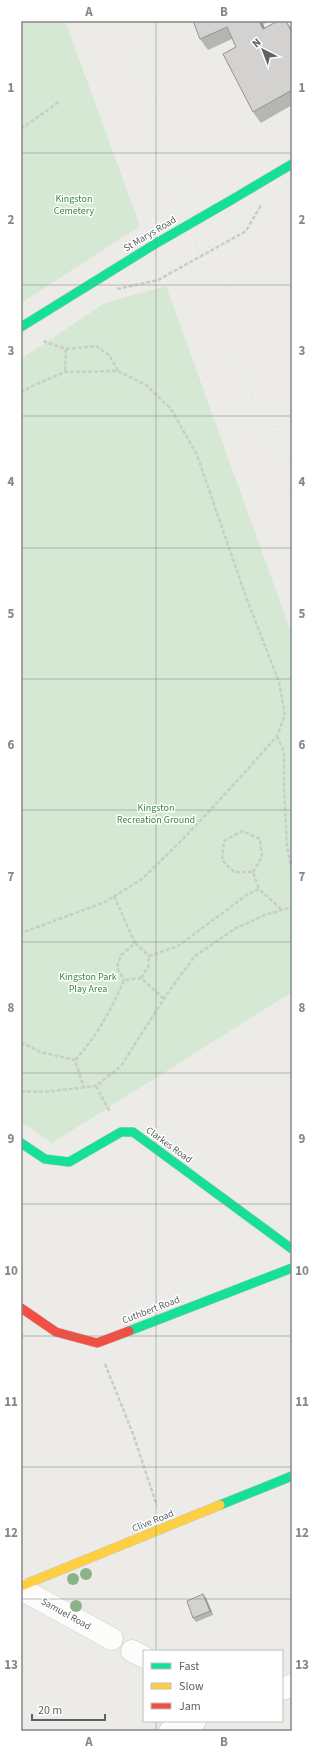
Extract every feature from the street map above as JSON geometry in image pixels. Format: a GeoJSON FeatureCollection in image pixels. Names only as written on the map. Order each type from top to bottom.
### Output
{"type":"FeatureCollection","features":[{"type":"Feature","properties":{"kind":"street","name":"St Marys Road"},"geometry":{"type":"LineString","coordinates":[[21,327],[155,244],[292,164]]}},
{"type":"Feature","properties":{"kind":"street"},"geometry":{"type":"LineString","coordinates":[[21,1143],[45,1159],[69,1162],[120,1132]]}},
{"type":"Feature","properties":{"kind":"street","name":"Clarkes Road"},"geometry":{"type":"LineString","coordinates":[[120,1132],[133,1132],[292,1249]]}},
{"type":"Feature","properties":{"kind":"street","name":"Cuthbert Road"},"geometry":{"type":"LineString","coordinates":[[97,1343],[292,1268]]}},
{"type":"Feature","properties":{"kind":"street"},"geometry":{"type":"LineString","coordinates":[[21,1308],[56,1332],[97,1343]]}},
{"type":"Feature","properties":{"kind":"street","name":"Clive Road"},"geometry":{"type":"LineString","coordinates":[[21,1586],[292,1476]]}},
{"type":"Feature","properties":{"kind":"street","name":"Samuel Road"},"geometry":{"type":"LineString","coordinates":[[21,1589],[112,1639]]}},
{"type":"Feature","properties":{"kind":"street"},"geometry":{"type":"LineString","coordinates":[[170,1731],[192,1722]]}},
{"type":"Feature","properties":{"kind":"path"},"geometry":{"type":"LineString","coordinates":[[21,129],[60,101]]}},
{"type":"Feature","properties":{"kind":"path"},"geometry":{"type":"LineString","coordinates":[[117,289],[158,280],[246,230],[261,205]]}},
{"type":"Feature","properties":{"kind":"path"},"geometry":{"type":"LineString","coordinates":[[42,339],[45,342],[66,349],[96,346],[109,355],[118,371]]}},
{"type":"Feature","properties":{"kind":"path"},"geometry":{"type":"LineString","coordinates":[[65,372],[66,349]]}},
{"type":"Feature","properties":{"kind":"path"},"geometry":{"type":"LineString","coordinates":[[21,393],[30,387],[65,372],[118,371],[146,385],[171,409],[197,455],[246,597],[279,682],[285,716],[277,736],[184,838],[142,879],[105,902],[21,932]]}},
{"type":"Feature","properties":{"kind":"path"},"geometry":{"type":"LineString","coordinates":[[277,736],[284,752],[287,846],[292,873]]}},
{"type":"Feature","properties":{"kind":"path"},"geometry":{"type":"LineString","coordinates":[[253,872],[234,872],[222,860],[224,841],[242,831],[260,839],[262,857],[253,872],[258,890],[282,910]]}},
{"type":"Feature","properties":{"kind":"path"},"geometry":{"type":"LineString","coordinates":[[149,956],[178,946],[248,894],[258,890]]}},
{"type":"Feature","properties":{"kind":"path"},"geometry":{"type":"LineString","coordinates":[[114,896],[135,943],[149,956]]}},
{"type":"Feature","properties":{"kind":"path"},"geometry":{"type":"LineString","coordinates":[[21,1092],[43,1092],[96,1086],[120,1066],[164,999],[195,956],[236,928],[265,915],[292,907]]}},
{"type":"Feature","properties":{"kind":"path"},"geometry":{"type":"LineString","coordinates":[[75,1060],[90,1043],[109,1013],[124,980],[118,967],[121,955],[135,943]]}},
{"type":"Feature","properties":{"kind":"path"},"geometry":{"type":"LineString","coordinates":[[124,980],[141,978],[148,968],[149,956]]}},
{"type":"Feature","properties":{"kind":"path"},"geometry":{"type":"LineString","coordinates":[[141,978],[164,999]]}},
{"type":"Feature","properties":{"kind":"path"},"geometry":{"type":"LineString","coordinates":[[21,1042],[40,1052],[75,1060]]}},
{"type":"Feature","properties":{"kind":"path"},"geometry":{"type":"LineString","coordinates":[[75,1060],[84,1088]]}},
{"type":"Feature","properties":{"kind":"path"},"geometry":{"type":"LineString","coordinates":[[96,1086],[120,1132]]}},
{"type":"Feature","properties":{"kind":"path"},"geometry":{"type":"LineString","coordinates":[[97,1343],[133,1434],[164,1528]]}},
{"type":"Feature","properties":{"kind":"green space","name":"Kingston Cemetery"},"geometry":{"type":"Polygon","coordinates":[[[21,21],[65,21],[140,226],[21,303],[21,21]]]}},
{"type":"Feature","properties":{"kind":"green space","name":"Kingston Recreation Ground"},"geometry":{"type":"Polygon","coordinates":[[[166,286],[292,635],[292,992],[52,1143],[21,1122],[21,359],[105,303],[166,286]]]}},
{"type":"Feature","properties":{"kind":"building"},"geometry":{"type":"Polygon","coordinates":[[[193,21],[259,21],[263,29],[278,21],[286,21],[292,33],[292,90],[253,112],[223,54],[236,47],[227,27],[200,39],[193,21]]]}},
{"type":"Feature","properties":{"kind":"building"},"geometry":{"type":"Polygon","coordinates":[[[203,1594],[210,1611],[193,1618],[187,1601],[203,1594]]]}},
{"type":"Feature","properties":{"kind":"railway"},"geometry":{"type":"LineString","coordinates":[[113,21],[292,503]]}},
{"type":"Feature","properties":{"kind":"railway"},"geometry":{"type":"LineString","coordinates":[[126,21],[292,468]]}},
{"type":"Feature","properties":{"kind":"traffic: fast"},"geometry":{"type":"LineString","coordinates":[[233,199],[292,164]]}},
{"type":"Feature","properties":{"kind":"traffic: fast"},"geometry":{"type":"LineString","coordinates":[[155,244],[233,199]]}},
{"type":"Feature","properties":{"kind":"traffic: fast"},"geometry":{"type":"LineString","coordinates":[[21,327],[155,244]]}},
{"type":"Feature","properties":{"kind":"traffic: fast"},"geometry":{"type":"LineString","coordinates":[[21,1143],[45,1159],[69,1162],[121,1132],[133,1132],[292,1249]]}},
{"type":"Feature","properties":{"kind":"traffic: fast"},"geometry":{"type":"LineString","coordinates":[[129,1331],[292,1268]]}},
{"type":"Feature","properties":{"kind":"traffic: fast"},"geometry":{"type":"LineString","coordinates":[[220,1505],[292,1476]]}},
{"type":"Feature","properties":{"kind":"traffic: slow"},"geometry":{"type":"LineString","coordinates":[[21,1586],[220,1505]]}},
{"type":"Feature","properties":{"kind":"traffic: jam"},"geometry":{"type":"LineString","coordinates":[[21,1308],[56,1332],[97,1343],[129,1331]]}},
{"type":"Feature","properties":{"kind":"park label","name":"Kingston Park Play Area"},"geometry":{"type":"Point","coordinates":[88,982]}}]}
